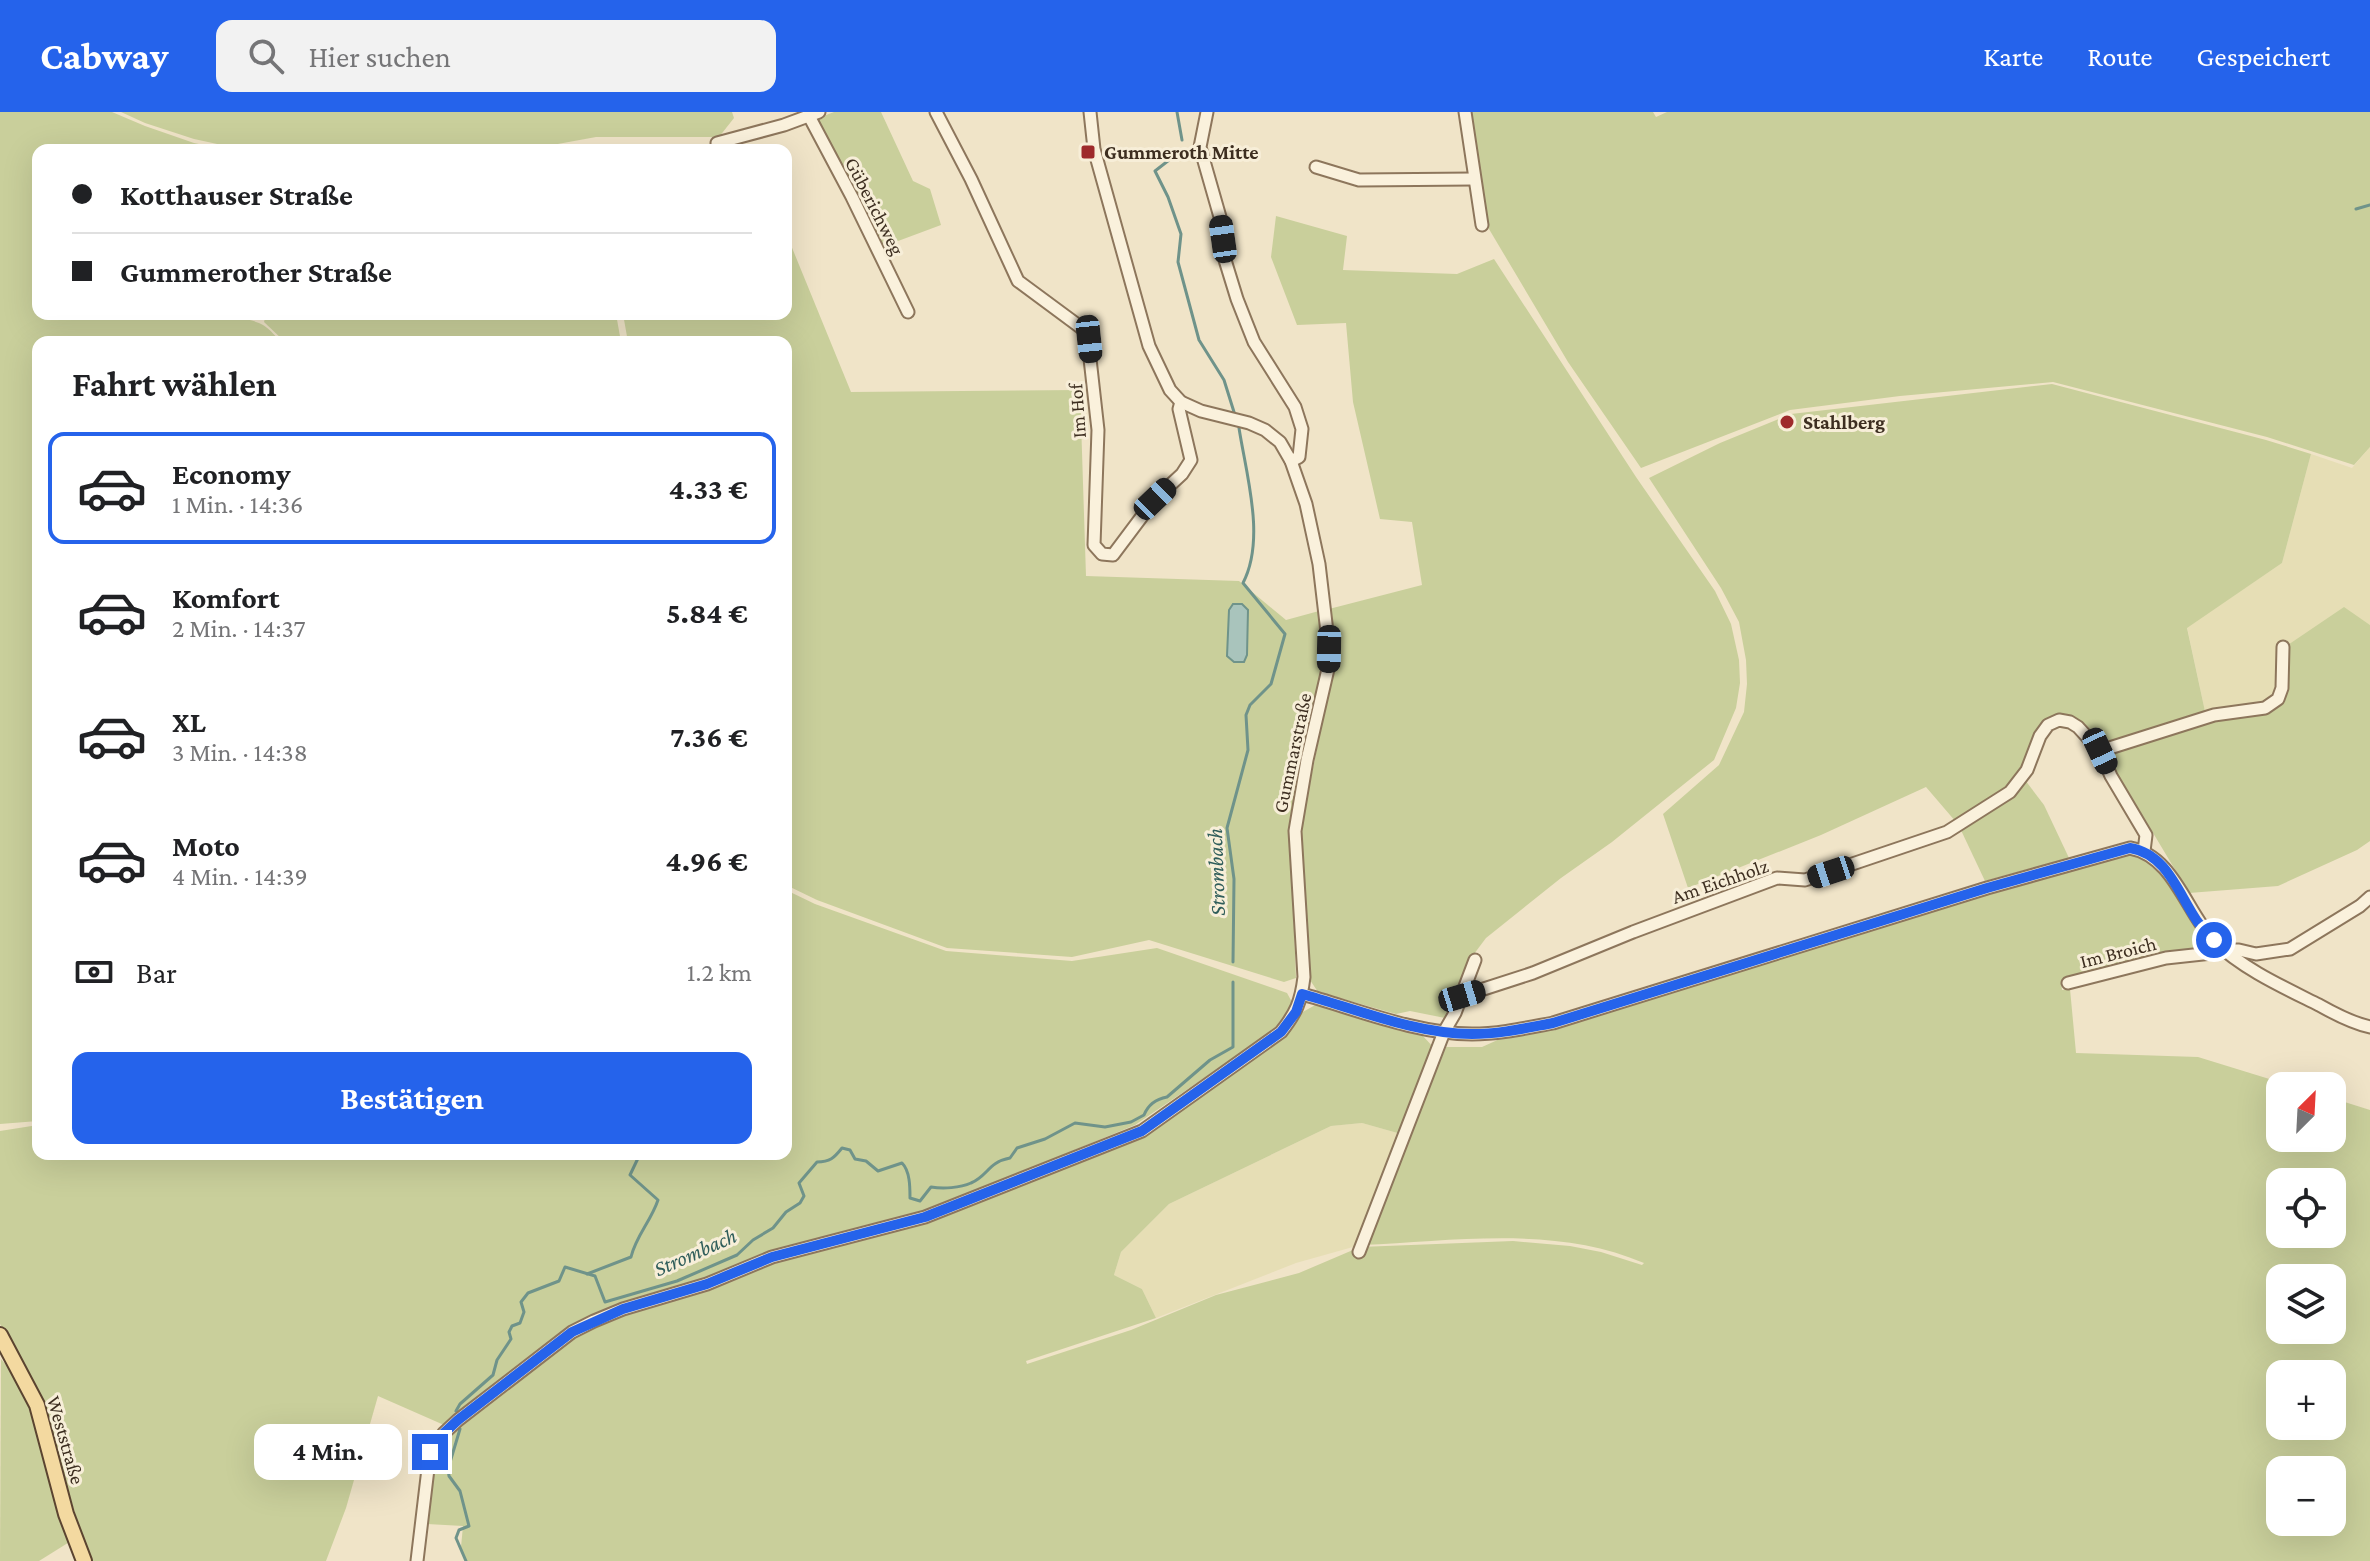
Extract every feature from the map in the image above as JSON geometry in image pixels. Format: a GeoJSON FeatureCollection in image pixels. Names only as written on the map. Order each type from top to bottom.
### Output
{"type":"FeatureCollection","features":[{"type":"Feature","properties":{"kind":"main road","name":"Weststraße"},"geometry":{"type":"LineString","coordinates":[[1,1337],[37,1405],[66,1514],[84,1561]]}},
{"type":"Feature","properties":{"kind":"street","name":"Im Hof"},"geometry":{"type":"LineString","coordinates":[[936,112],[1018,281],[1087,332],[1098,430],[1094,545],[1102,554],[1113,555],[1155,499],[1182,474],[1191,460],[1179,409],[1181,402]]}},
{"type":"Feature","properties":{"kind":"street"},"geometry":{"type":"LineString","coordinates":[[1090,112],[1094,149],[1149,346],[1170,390],[1181,402]]}},
{"type":"Feature","properties":{"kind":"street"},"geometry":{"type":"LineString","coordinates":[[1207,112],[1200,147],[1220,217],[1225,260],[1254,342],[1295,407],[1302,429],[1299,457],[1291,461]]}},
{"type":"Feature","properties":{"kind":"street"},"geometry":{"type":"LineString","coordinates":[[1465,112],[1482,225]]}},
{"type":"Feature","properties":{"kind":"street"},"geometry":{"type":"LineString","coordinates":[[717,143],[812,113]]}},
{"type":"Feature","properties":{"kind":"street","name":"Güberichweg"},"geometry":{"type":"LineString","coordinates":[[812,113],[908,312]]}},
{"type":"Feature","properties":{"kind":"street"},"geometry":{"type":"LineString","coordinates":[[1316,167],[1359,180],[1473,179]]}},
{"type":"Feature","properties":{"kind":"street","name":"Gummarstraße"},"geometry":{"type":"LineString","coordinates":[[1181,402],[1201,411],[1249,423],[1280,442],[1291,461],[1306,504],[1319,564],[1329,649],[1328,669],[1307,760],[1295,831],[1304,977],[1302,994]]}},
{"type":"Feature","properties":{"kind":"street"},"geometry":{"type":"LineString","coordinates":[[2100,751],[2214,715],[2265,708],[2278,699],[2282,688],[2283,647]]}},
{"type":"Feature","properties":{"kind":"street","name":"Am Eichholz"},"geometry":{"type":"LineString","coordinates":[[1462,996],[1533,973],[1777,878],[1805,880],[1947,832],[2010,792],[2027,770],[2040,736],[2048,725],[2059,720],[2078,727],[2100,751],[2146,835],[2144,851]]}},
{"type":"Feature","properties":{"kind":"street"},"geometry":{"type":"LineString","coordinates":[[417,1561],[430,1452],[458,1420],[572,1332],[623,1309],[707,1284],[772,1257],[925,1217],[1142,1131],[1281,1032],[1296,1012],[1302,994],[1444,1032],[1474,1034],[1510,1031],[1553,1023],[1987,888],[2130,848],[2144,851],[2157,859],[2199,924],[2224,950],[2285,989],[2370,1027]]}},
{"type":"Feature","properties":{"kind":"street","name":"Im Broich"},"geometry":{"type":"LineString","coordinates":[[2068,983],[2166,958],[2224,950],[2256,954],[2290,949],[2350,913],[2370,897]]}},
{"type":"Feature","properties":{"kind":"street"},"geometry":{"type":"LineString","coordinates":[[1359,1252],[1475,960]]}},
{"type":"Feature","properties":{"kind":"shaded area"},"geometry":{"type":"Polygon","coordinates":[[[2370,447],[2370,625],[2344,608],[2265,707],[2206,716],[2187,627],[2282,563],[2311,454],[2352,468],[2370,447]]]}},
{"type":"Feature","properties":{"kind":"shaded area"},"geometry":{"type":"Polygon","coordinates":[[[1362,1123],[1401,1134],[1360,1245],[1296,1263],[1156,1318],[1142,1289],[1114,1275],[1121,1252],[1169,1204],[1331,1126],[1362,1123]]]}},
{"type":"Feature","properties":{"kind":"green space"},"geometry":{"type":"Polygon","coordinates":[[[0,112],[112,112],[199,144],[32,144],[32,320],[249,320],[263,325],[275,336],[32,336],[32,1121],[0,1124],[0,112]]]}},
{"type":"Feature","properties":{"kind":"green space"},"geometry":{"type":"Polygon","coordinates":[[[121,112],[732,112],[734,118],[719,137],[596,137],[558,144],[217,144],[145,123],[121,112]]]}},
{"type":"Feature","properties":{"kind":"green space"},"geometry":{"type":"Polygon","coordinates":[[[834,112],[881,112],[913,181],[930,189],[941,225],[882,247],[816,119],[834,112]]]}},
{"type":"Feature","properties":{"kind":"green space"},"geometry":{"type":"Polygon","coordinates":[[[1470,112],[1653,112],[1656,117],[1667,112],[2370,112],[2370,447],[2354,465],[2267,437],[2053,382],[1790,410],[1641,468],[1568,362],[1486,224],[1470,112]]]}},
{"type":"Feature","properties":{"kind":"green space"},"geometry":{"type":"Polygon","coordinates":[[[1276,216],[1347,236],[1343,270],[1457,274],[1494,259],[1636,477],[1715,591],[1731,624],[1739,660],[1740,683],[1736,708],[1714,760],[1486,938],[1471,958],[1445,1018],[1410,1011],[1396,1014],[1318,992],[1310,980],[1300,831],[1334,666],[1329,609],[1422,585],[1412,522],[1380,519],[1353,402],[1346,323],[1297,325],[1271,257],[1276,216]]]}},
{"type":"Feature","properties":{"kind":"green space"},"geometry":{"type":"Polygon","coordinates":[[[792,248],[851,392],[1080,390],[1086,576],[1239,581],[1286,620],[1319,611],[1324,661],[1300,755],[1290,830],[1296,978],[1284,982],[1149,940],[1072,957],[947,948],[792,888],[792,336],[627,336],[624,320],[792,320],[792,248]]]}},
{"type":"Feature","properties":{"kind":"green space"},"geometry":{"type":"Polygon","coordinates":[[[617,320],[620,336],[279,336],[264,322],[617,320]]]}},
{"type":"Feature","properties":{"kind":"green space"},"geometry":{"type":"Polygon","coordinates":[[[2052,384],[2311,454],[2282,563],[2187,628],[2206,716],[2110,744],[2102,741],[2078,719],[2056,716],[2008,789],[1956,822],[1926,787],[1821,835],[1688,888],[1663,814],[1719,765],[1744,712],[1746,660],[1739,622],[1721,588],[1649,478],[1720,443],[1791,414],[2052,384]]]}},
{"type":"Feature","properties":{"kind":"green space"},"geometry":{"type":"Polygon","coordinates":[[[2344,607],[2370,625],[2370,841],[2278,886],[2189,893],[2113,766],[2111,753],[2279,700],[2285,647],[2344,607]]]}},
{"type":"Feature","properties":{"kind":"green space"},"geometry":{"type":"Polygon","coordinates":[[[2025,780],[2044,805],[2069,858],[1985,881],[1959,826],[2025,780]]]}},
{"type":"Feature","properties":{"kind":"green space"},"geometry":{"type":"Polygon","coordinates":[[[2124,854],[2146,859],[2172,886],[2207,939],[2207,947],[2197,954],[2165,954],[2061,980],[2062,990],[2070,989],[2076,1053],[2198,1057],[2266,1078],[2266,1152],[2346,1152],[2346,1102],[2370,1110],[2370,1561],[466,1561],[461,1547],[463,1526],[427,1524],[437,1454],[450,1438],[444,1425],[378,1396],[346,1508],[326,1561],[89,1561],[43,1404],[0,1324],[0,1131],[32,1126],[32,1160],[792,1160],[792,893],[946,951],[1072,961],[1157,948],[1287,993],[1293,1004],[1279,1027],[1135,1125],[947,1203],[1144,1135],[1283,1036],[1301,1013],[1317,1004],[1422,1035],[1435,1049],[1401,1134],[1362,1123],[1331,1126],[1169,1204],[1121,1252],[1114,1275],[1142,1289],[1156,1318],[1026,1361],[1027,1364],[1131,1330],[1216,1295],[1299,1273],[1360,1247],[1513,1241],[1570,1246],[1642,1265],[1644,1263],[1610,1251],[1541,1240],[1469,1239],[1362,1245],[1446,1047],[1482,1047],[1502,1038],[1555,1027],[1987,893],[2124,854]]]}},
{"type":"Feature","properties":{"kind":"green space"},"geometry":{"type":"Polygon","coordinates":[[[1,1359],[17,1378],[32,1407],[71,1541],[39,1561],[0,1561],[1,1359]]]}},
{"type":"Feature","properties":{"kind":"water"},"geometry":{"type":"Polygon","coordinates":[[[1233,604],[1242,604],[1248,610],[1247,655],[1244,662],[1234,662],[1227,656],[1229,610],[1233,604]]]}},
{"type":"Feature","properties":{"kind":"waterway","name":"Strombach"},"geometry":{"type":"LineString","coordinates":[[1177,112],[1182,140]]}},
{"type":"Feature","properties":{"kind":"waterway","name":"Strombach"},"geometry":{"type":"LineString","coordinates":[[1182,150],[1155,171],[1181,234],[1178,262],[1199,340],[1224,380],[1234,412]]}},
{"type":"Feature","properties":{"kind":"waterway"},"geometry":{"type":"LineString","coordinates":[[2356,209],[2370,205]]}},
{"type":"Feature","properties":{"kind":"waterway","name":"Strombach"},"geometry":{"type":"LineString","coordinates":[[1233,962],[1234,879],[1227,828],[1248,750],[1246,715],[1250,705],[1271,684],[1285,634],[1243,583],[1250,566],[1254,527],[1239,428]]}},
{"type":"Feature","properties":{"kind":"waterway","name":"Strombach"},"geometry":{"type":"LineString","coordinates":[[456,1411],[493,1375],[497,1360],[511,1339],[509,1332],[512,1326],[520,1323],[524,1312],[521,1302],[528,1293],[559,1281],[565,1267],[595,1276],[605,1302],[677,1281],[737,1255],[753,1240],[773,1228],[786,1212],[800,1203],[804,1196],[799,1183],[817,1162],[831,1159],[842,1148],[850,1150],[855,1159],[866,1161],[878,1171],[902,1163],[908,1175],[910,1198],[920,1201],[931,1187],[951,1188],[971,1183],[992,1166],[1010,1158],[1017,1148],[1045,1139],[1075,1123],[1105,1127],[1131,1122],[1144,1115],[1153,1103],[1167,1097],[1210,1060],[1233,1047],[1233,982]]}},
{"type":"Feature","properties":{"kind":"waterway"},"geometry":{"type":"LineString","coordinates":[[587,1274],[631,1257],[655,1208],[658,1200],[630,1175],[637,1160]]}},
{"type":"Feature","properties":{"kind":"waterway","name":"Strombach"},"geometry":{"type":"LineString","coordinates":[[460,1429],[448,1469],[449,1476],[460,1491],[469,1526],[459,1530],[456,1538],[466,1561]]}},
{"type":"Feature","properties":{"kind":"place","name":"Gummeroth Mitte"},"geometry":{"type":"Point","coordinates":[1088,152]}},
{"type":"Feature","properties":{"kind":"place","name":"Stahlberg"},"geometry":{"type":"Point","coordinates":[1787,422]}},
{"type":"Feature","properties":{"kind":"route"},"geometry":{"type":"LineString","coordinates":[[430,1452],[458,1420],[525,1366],[572,1332],[594,1321],[707,1284],[772,1257],[925,1217],[1142,1131],[1281,1032],[1296,1012],[1302,994],[1444,1032],[1474,1034],[1510,1031],[1553,1023],[1987,888],[2130,848],[2144,851],[2157,859],[2199,924],[2214,940]]}}]}
